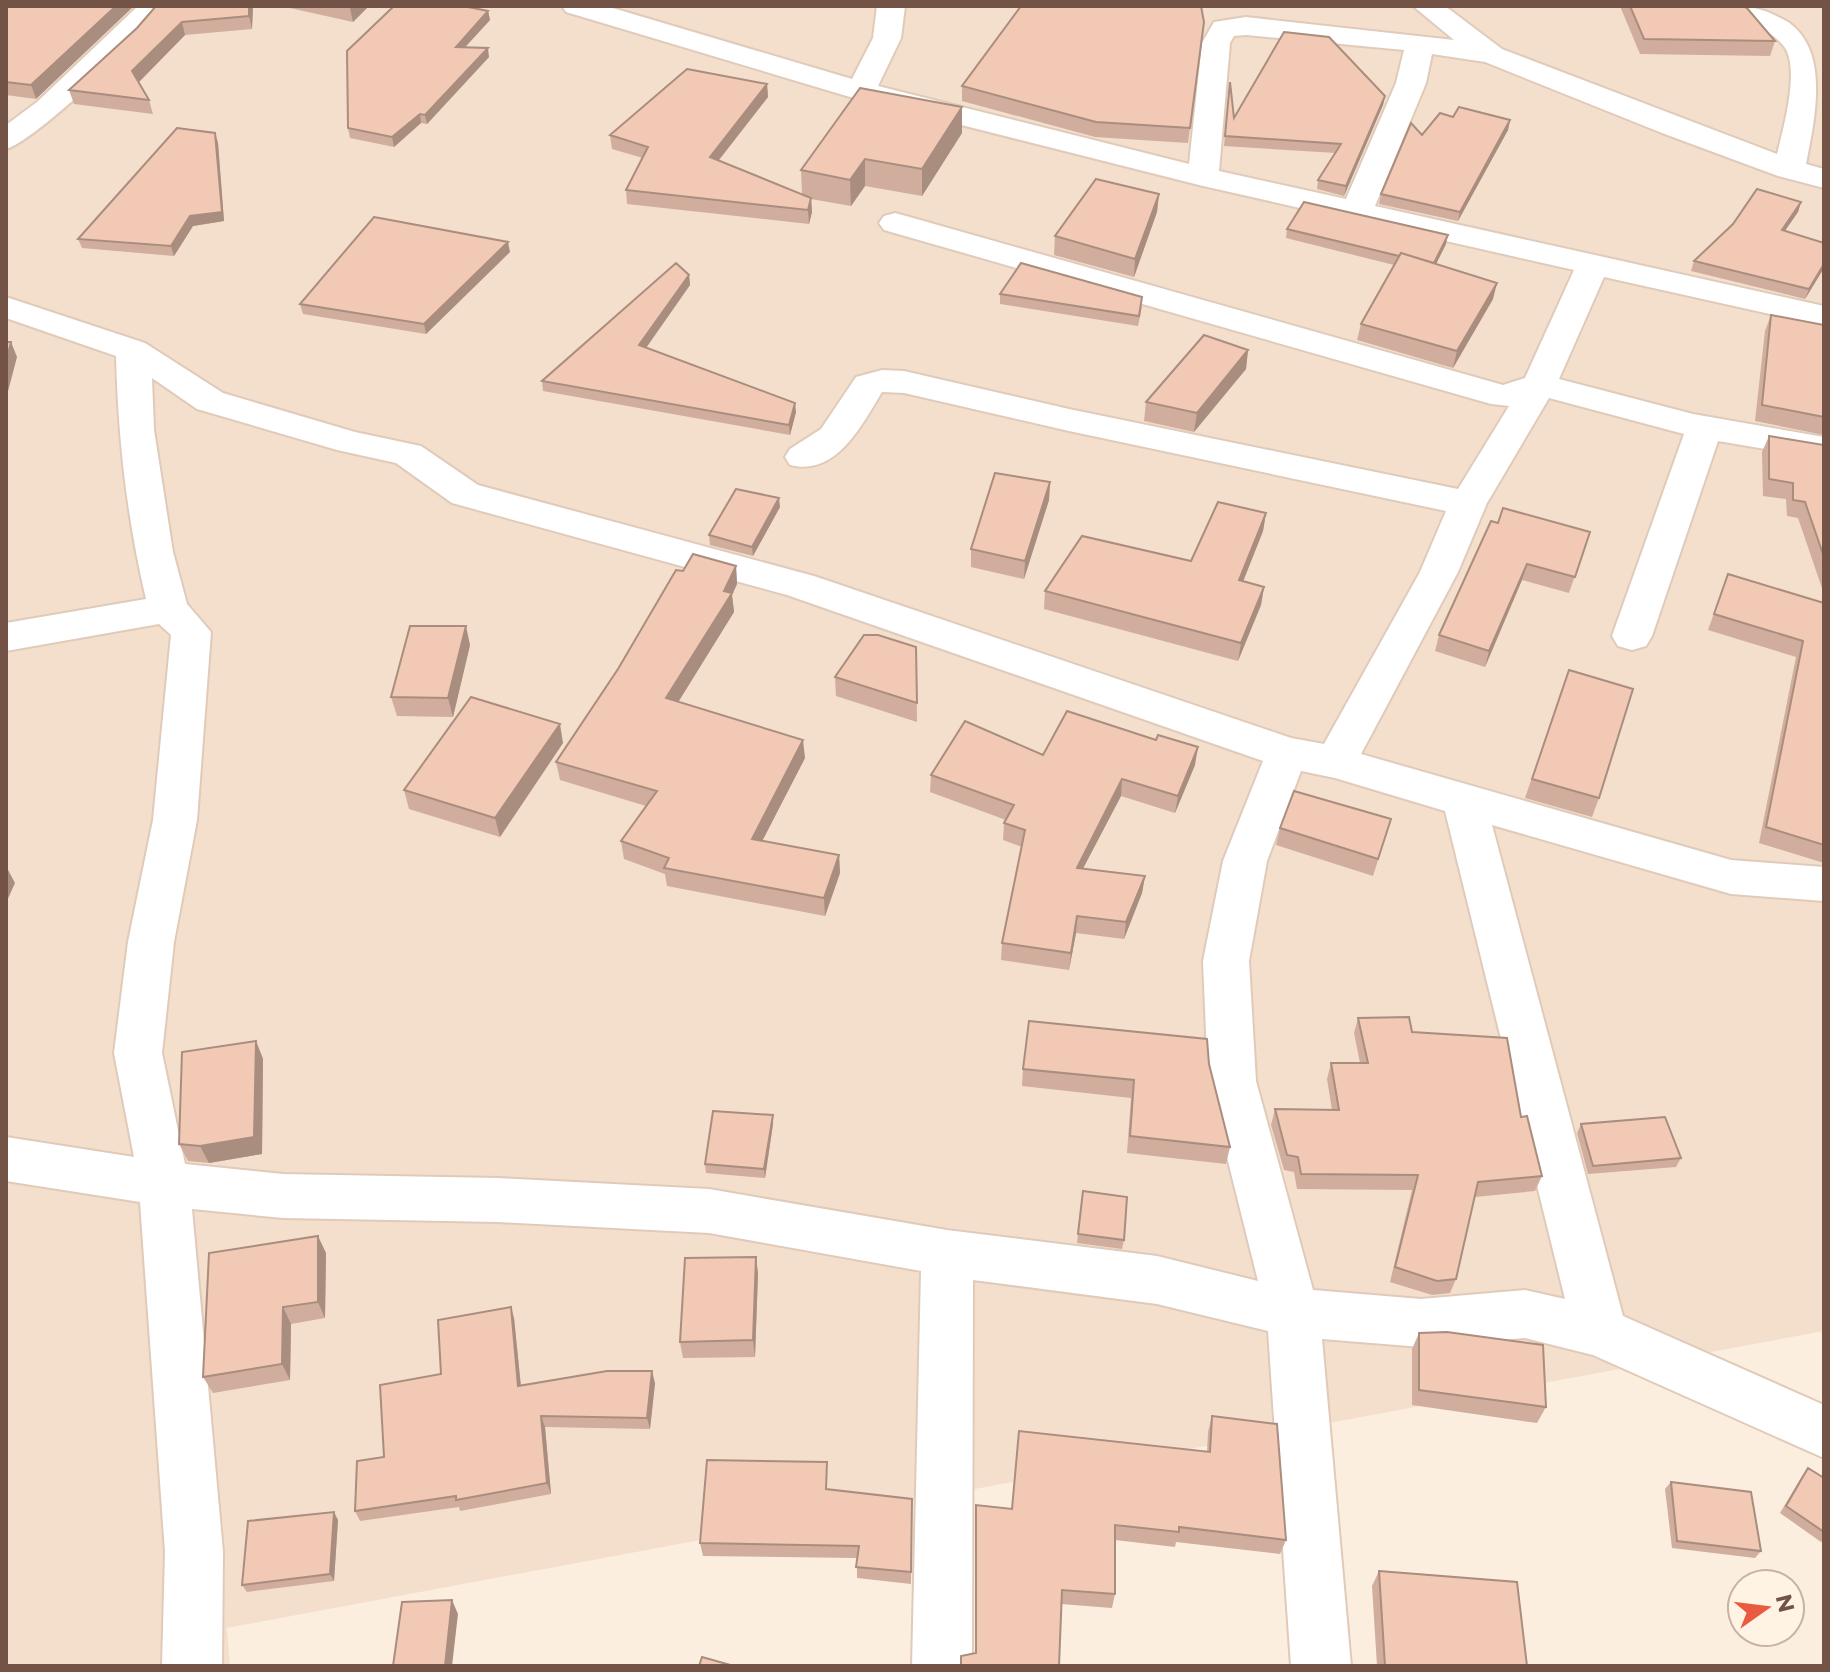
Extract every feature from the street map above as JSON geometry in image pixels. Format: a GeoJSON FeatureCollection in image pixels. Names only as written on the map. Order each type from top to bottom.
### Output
{"type":"FeatureCollection","features":[{"type":"Feature","properties":{"kind":"street"},"geometry":{"type":"LineString","coordinates":[[6,140],[48,108],[154,6]]}},
{"type":"Feature","properties":{"kind":"street"},"geometry":{"type":"LineString","coordinates":[[576,6],[861,91],[1203,177],[1824,316]]}},
{"type":"Feature","properties":{"kind":"street"},"geometry":{"type":"LineString","coordinates":[[861,91],[884,42],[893,14],[891,6]]}},
{"type":"Feature","properties":{"kind":"street"},"geometry":{"type":"LineString","coordinates":[[1427,6],[1492,55]]}},
{"type":"Feature","properties":{"kind":"street"},"geometry":{"type":"LineString","coordinates":[[1738,6],[1795,39],[1806,58],[1806,74],[1789,169]]}},
{"type":"Feature","properties":{"kind":"street"},"geometry":{"type":"LineString","coordinates":[[1203,177],[1216,43],[1224,28],[1246,26],[1420,43],[1492,55],[1789,169],[1824,179]]}},
{"type":"Feature","properties":{"kind":"street"},"geometry":{"type":"LineString","coordinates":[[1357,210],[1411,83],[1420,43]]}},
{"type":"Feature","properties":{"kind":"street"},"geometry":{"type":"LineString","coordinates":[[895,223],[1504,396],[1539,385],[1704,427],[1824,448]]}},
{"type":"Feature","properties":{"kind":"street"},"geometry":{"type":"LineString","coordinates":[[1321,1666],[1293,1313],[1232,1081],[1226,961],[1245,861],[1311,758],[1439,572],[1468,503],[1539,385],[1593,265]]}},
{"type":"Feature","properties":{"kind":"street"},"geometry":{"type":"LineString","coordinates":[[6,307],[133,350],[210,401],[350,442],[408,454],[465,494],[800,585],[1311,758],[1731,877],[1824,884]]}},
{"type":"Feature","properties":{"kind":"street"},"geometry":{"type":"LineString","coordinates":[[133,350],[136,430],[146,508],[168,609],[191,632],[175,820],[151,942],[138,1053],[164,1184],[194,1552],[192,1666]]}},
{"type":"Feature","properties":{"kind":"street"},"geometry":{"type":"LineString","coordinates":[[803,457],[816,453],[843,429],[869,385],[882,381],[904,382],[1069,420],[1468,503]]}},
{"type":"Feature","properties":{"kind":"street"},"geometry":{"type":"LineString","coordinates":[[1632,636],[1704,427]]}},
{"type":"Feature","properties":{"kind":"street"},"geometry":{"type":"LineString","coordinates":[[6,637],[168,609]]}},
{"type":"Feature","properties":{"kind":"street"},"geometry":{"type":"LineString","coordinates":[[1464,800],[1600,1332]]}},
{"type":"Feature","properties":{"kind":"street"},"geometry":{"type":"LineString","coordinates":[[6,1159],[164,1184],[283,1196],[498,1200],[709,1211],[947,1253],[1157,1280],[1293,1313],[1421,1323],[1525,1314],[1600,1332],[1824,1432]]}},
{"type":"Feature","properties":{"kind":"street"},"geometry":{"type":"LineString","coordinates":[[942,1666],[947,1253]]}},
{"type":"Feature","properties":{"kind":"shaded area"},"geometry":{"type":"Polygon","coordinates":[[[6,6],[1824,6],[1824,1331],[227,1628],[230,1666],[6,1666],[6,6]]]}},
{"type":"Feature","properties":{"kind":"building"},"geometry":{"type":"Polygon","coordinates":[[[6,6],[116,6],[31,85],[6,82],[6,6]]]}},
{"type":"Feature","properties":{"kind":"building"},"geometry":{"type":"Polygon","coordinates":[[[156,6],[249,6],[249,16],[182,22],[132,71],[149,100],[69,90],[137,28],[156,6]]]}},
{"type":"Feature","properties":{"kind":"building"},"geometry":{"type":"Polygon","coordinates":[[[394,6],[463,6],[488,11],[456,47],[488,48],[425,115],[420,114],[392,137],[348,128],[347,51],[394,6]]]}},
{"type":"Feature","properties":{"kind":"building"},"geometry":{"type":"Polygon","coordinates":[[[1021,6],[1201,6],[1204,22],[1190,128],[1096,122],[962,86],[1021,6]]]}},
{"type":"Feature","properties":{"kind":"building"},"geometry":{"type":"Polygon","coordinates":[[[1630,6],[1743,6],[1775,41],[1644,39],[1630,6]]]}},
{"type":"Feature","properties":{"kind":"building"},"geometry":{"type":"Polygon","coordinates":[[[1284,32],[1329,37],[1385,96],[1346,186],[1318,180],[1341,144],[1225,136],[1230,82],[1234,118],[1284,32]]]}},
{"type":"Feature","properties":{"kind":"building"},"geometry":{"type":"Polygon","coordinates":[[[687,69],[767,84],[710,157],[811,198],[808,210],[626,190],[648,147],[610,135],[687,69]]]}},
{"type":"Feature","properties":{"kind":"building"},"geometry":{"type":"Polygon","coordinates":[[[860,88],[962,107],[922,169],[865,159],[850,180],[801,170],[860,88]]]}},
{"type":"Feature","properties":{"kind":"building"},"geometry":{"type":"Polygon","coordinates":[[[1459,107],[1510,120],[1460,212],[1381,194],[1411,123],[1422,135],[1440,113],[1453,117],[1459,107]]]}},
{"type":"Feature","properties":{"kind":"building"},"geometry":{"type":"Polygon","coordinates":[[[177,128],[215,133],[222,212],[190,216],[171,246],[78,239],[177,128]]]}},
{"type":"Feature","properties":{"kind":"building"},"geometry":{"type":"Polygon","coordinates":[[[1096,179],[1159,194],[1135,259],[1055,236],[1096,179]]]}},
{"type":"Feature","properties":{"kind":"building"},"geometry":{"type":"Polygon","coordinates":[[[1757,189],[1801,202],[1782,230],[1824,243],[1824,264],[1809,289],[1694,261],[1733,224],[1757,189]]]}},
{"type":"Feature","properties":{"kind":"building"},"geometry":{"type":"Polygon","coordinates":[[[1304,202],[1448,235],[1434,263],[1287,229],[1304,202]]]}},
{"type":"Feature","properties":{"kind":"building"},"geometry":{"type":"Polygon","coordinates":[[[374,217],[508,242],[424,324],[300,304],[374,217]]]}},
{"type":"Feature","properties":{"kind":"building"},"geometry":{"type":"Polygon","coordinates":[[[1401,253],[1497,283],[1457,351],[1361,324],[1401,253]]]}},
{"type":"Feature","properties":{"kind":"building"},"geometry":{"type":"Polygon","coordinates":[[[676,263],[689,275],[639,345],[795,403],[789,425],[542,381],[676,263]]]}},
{"type":"Feature","properties":{"kind":"building"},"geometry":{"type":"Polygon","coordinates":[[[1021,263],[1142,297],[1139,316],[1000,294],[1021,263]]]}},
{"type":"Feature","properties":{"kind":"building"},"geometry":{"type":"Polygon","coordinates":[[[1771,315],[1824,325],[1824,417],[1762,405],[1771,315]]]}},
{"type":"Feature","properties":{"kind":"building"},"geometry":{"type":"Polygon","coordinates":[[[1204,335],[1248,350],[1197,413],[1146,402],[1204,335]]]}},
{"type":"Feature","properties":{"kind":"building"},"geometry":{"type":"Polygon","coordinates":[[[6,342],[11,342],[6,362],[6,342]]]}},
{"type":"Feature","properties":{"kind":"building"},"geometry":{"type":"Polygon","coordinates":[[[1769,436],[1824,445],[1824,557],[1805,502],[1793,500],[1793,483],[1769,479],[1769,436]]]}},
{"type":"Feature","properties":{"kind":"building"},"geometry":{"type":"Polygon","coordinates":[[[995,473],[1050,482],[1025,561],[971,549],[995,473]]]}},
{"type":"Feature","properties":{"kind":"building"},"geometry":{"type":"Polygon","coordinates":[[[736,489],[779,498],[752,547],[709,535],[736,489]]]}},
{"type":"Feature","properties":{"kind":"building"},"geometry":{"type":"Polygon","coordinates":[[[1218,502],[1266,513],[1239,580],[1264,587],[1241,643],[1045,591],[1082,536],[1191,561],[1218,502]]]}},
{"type":"Feature","properties":{"kind":"building"},"geometry":{"type":"Polygon","coordinates":[[[1503,508],[1590,532],[1575,577],[1527,564],[1489,651],[1439,635],[1491,521],[1498,523],[1503,508]]]}},
{"type":"Feature","properties":{"kind":"building"},"geometry":{"type":"Polygon","coordinates":[[[693,554],[736,566],[724,591],[732,593],[666,698],[803,740],[752,839],[839,855],[824,898],[664,868],[669,858],[621,841],[657,791],[556,762],[618,669],[676,570],[683,571],[693,554]]]}},
{"type":"Feature","properties":{"kind":"building"},"geometry":{"type":"Polygon","coordinates":[[[1728,574],[1824,603],[1824,845],[1766,827],[1803,641],[1714,614],[1728,574]]]}},
{"type":"Feature","properties":{"kind":"building"},"geometry":{"type":"Polygon","coordinates":[[[410,626],[466,626],[448,698],[391,697],[410,626]]]}},
{"type":"Feature","properties":{"kind":"building"},"geometry":{"type":"Polygon","coordinates":[[[864,635],[878,635],[916,647],[917,703],[835,677],[864,635]]]}},
{"type":"Feature","properties":{"kind":"building"},"geometry":{"type":"Polygon","coordinates":[[[1569,670],[1633,689],[1599,798],[1532,779],[1569,670]]]}},
{"type":"Feature","properties":{"kind":"building"},"geometry":{"type":"Polygon","coordinates":[[[471,697],[560,724],[495,818],[404,790],[471,697]]]}},
{"type":"Feature","properties":{"kind":"building"},"geometry":{"type":"Polygon","coordinates":[[[1067,711],[1156,740],[1158,735],[1198,747],[1178,796],[1122,779],[1077,868],[1145,876],[1126,922],[1077,916],[1071,953],[1002,943],[1025,830],[1004,823],[1014,805],[931,775],[965,721],[1043,755],[1067,711]]]}},
{"type":"Feature","properties":{"kind":"building"},"geometry":{"type":"Polygon","coordinates":[[[1294,791],[1391,819],[1378,859],[1280,828],[1294,791]]]}},
{"type":"Feature","properties":{"kind":"building"},"geometry":{"type":"Polygon","coordinates":[[[1409,1017],[1412,1032],[1507,1038],[1521,1117],[1527,1116],[1542,1176],[1478,1182],[1456,1279],[1437,1281],[1395,1267],[1418,1175],[1301,1174],[1298,1157],[1287,1155],[1275,1109],[1339,1110],[1331,1063],[1368,1063],[1358,1018],[1409,1017]]]}},
{"type":"Feature","properties":{"kind":"building"},"geometry":{"type":"Polygon","coordinates":[[[1029,1021],[1207,1039],[1209,1064],[1230,1147],[1130,1136],[1134,1080],[1023,1069],[1029,1021]]]}},
{"type":"Feature","properties":{"kind":"building"},"geometry":{"type":"Polygon","coordinates":[[[256,1041],[254,1137],[200,1146],[179,1144],[182,1052],[256,1041]]]}},
{"type":"Feature","properties":{"kind":"building"},"geometry":{"type":"Polygon","coordinates":[[[713,1111],[773,1115],[764,1169],[705,1164],[713,1111]]]}},
{"type":"Feature","properties":{"kind":"building"},"geometry":{"type":"Polygon","coordinates":[[[1665,1117],[1681,1158],[1593,1166],[1581,1124],[1665,1117]]]}},
{"type":"Feature","properties":{"kind":"building"},"geometry":{"type":"Polygon","coordinates":[[[1083,1191],[1127,1197],[1124,1240],[1078,1234],[1083,1191]]]}},
{"type":"Feature","properties":{"kind":"building"},"geometry":{"type":"Polygon","coordinates":[[[318,1236],[318,1302],[283,1307],[282,1364],[203,1377],[209,1253],[318,1236]]]}},
{"type":"Feature","properties":{"kind":"building"},"geometry":{"type":"Polygon","coordinates":[[[756,1257],[753,1340],[680,1342],[685,1258],[756,1257]]]}},
{"type":"Feature","properties":{"kind":"building"},"geometry":{"type":"Polygon","coordinates":[[[511,1307],[518,1386],[607,1371],[652,1371],[647,1418],[541,1416],[547,1483],[456,1500],[456,1496],[355,1511],[357,1461],[384,1457],[380,1385],[441,1374],[438,1320],[511,1307]]]}},
{"type":"Feature","properties":{"kind":"building"},"geometry":{"type":"Polygon","coordinates":[[[1447,1332],[1543,1345],[1546,1407],[1419,1390],[1419,1333],[1447,1332]]]}},
{"type":"Feature","properties":{"kind":"building"},"geometry":{"type":"Polygon","coordinates":[[[1212,1416],[1277,1424],[1286,1540],[1179,1527],[1179,1532],[1115,1525],[1115,1594],[1062,1590],[1059,1666],[961,1666],[961,1656],[976,1653],[976,1505],[1012,1509],[1019,1431],[1210,1452],[1212,1416]]]}},
{"type":"Feature","properties":{"kind":"building"},"geometry":{"type":"Polygon","coordinates":[[[707,1460],[827,1462],[826,1489],[912,1499],[911,1572],[856,1567],[859,1546],[700,1543],[707,1460]]]}},
{"type":"Feature","properties":{"kind":"building"},"geometry":{"type":"Polygon","coordinates":[[[1808,1468],[1824,1478],[1824,1532],[1786,1506],[1808,1468]]]}},
{"type":"Feature","properties":{"kind":"building"},"geometry":{"type":"Polygon","coordinates":[[[1671,1482],[1751,1492],[1761,1551],[1677,1541],[1671,1482]]]}},
{"type":"Feature","properties":{"kind":"building"},"geometry":{"type":"Polygon","coordinates":[[[334,1512],[330,1574],[242,1585],[248,1521],[334,1512]]]}},
{"type":"Feature","properties":{"kind":"building"},"geometry":{"type":"Polygon","coordinates":[[[1379,1571],[1517,1582],[1527,1666],[1385,1666],[1379,1571]]]}},
{"type":"Feature","properties":{"kind":"building"},"geometry":{"type":"Polygon","coordinates":[[[452,1600],[445,1666],[393,1666],[402,1602],[452,1600]]]}},
{"type":"Feature","properties":{"kind":"building"},"geometry":{"type":"Polygon","coordinates":[[[702,1657],[734,1666],[699,1666],[702,1657]]]}}]}
